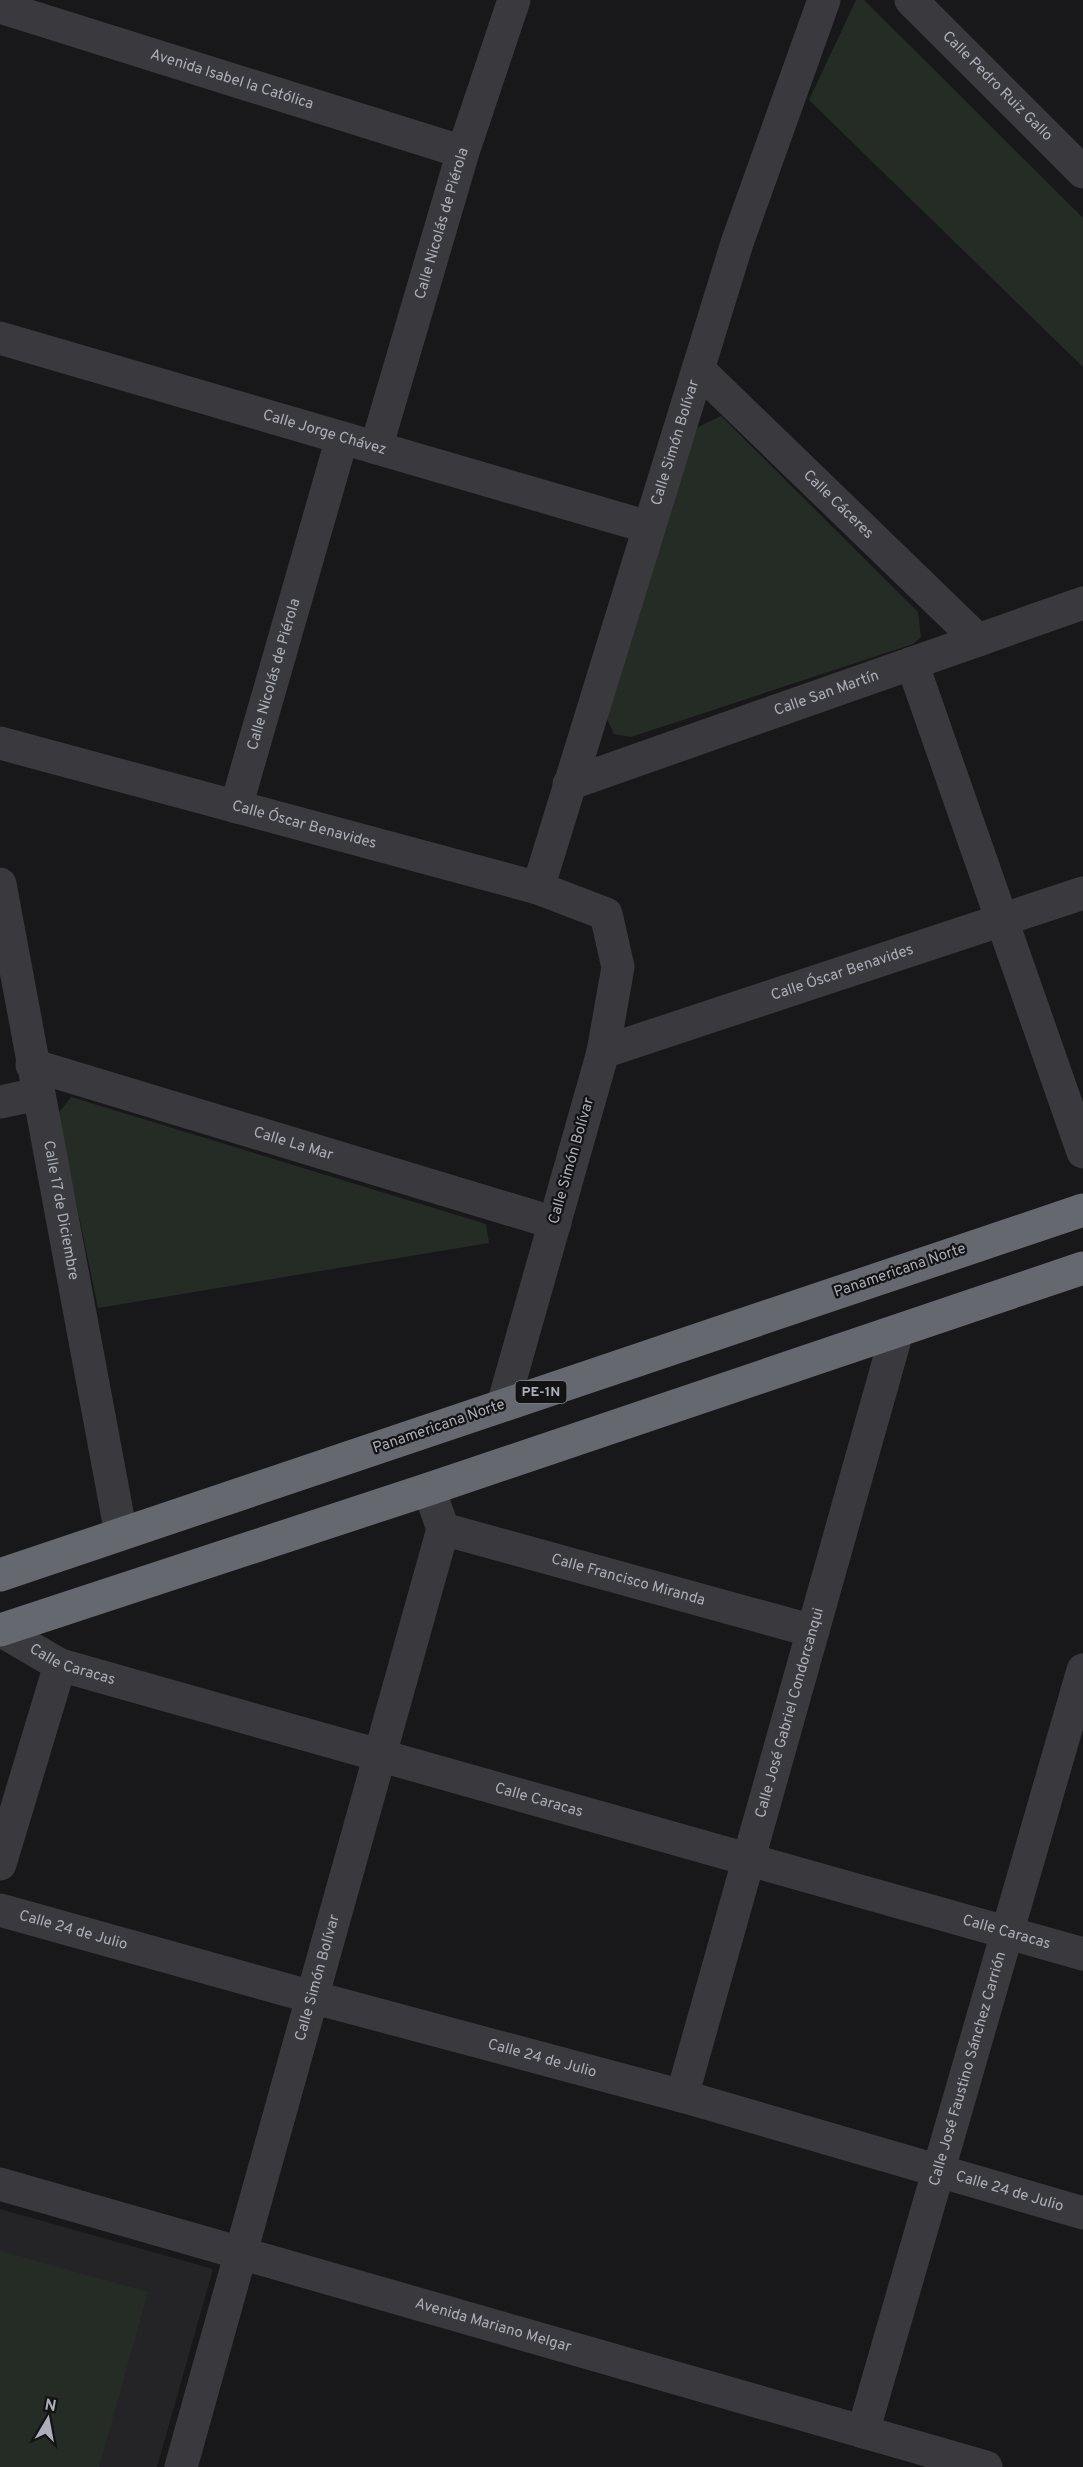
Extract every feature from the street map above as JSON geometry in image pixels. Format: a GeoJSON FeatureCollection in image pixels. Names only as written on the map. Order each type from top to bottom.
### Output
{"type":"FeatureCollection","features":[{"type":"Feature","properties":{"kind":"highway","name":"Panamericana Norte"},"geometry":{"type":"LineString","coordinates":[[0,1575],[1083,1210]]}},
{"type":"Feature","properties":{"kind":"highway"},"geometry":{"type":"LineString","coordinates":[[0,1630],[429,1489],[1083,1268]]}},
{"type":"Feature","properties":{"kind":"street","name":"Calle Nicolás de Piérola"},"geometry":{"type":"LineString","coordinates":[[376,448],[463,152],[514,0]]}},
{"type":"Feature","properties":{"kind":"street","name":"Calle Simón Bolívar"},"geometry":{"type":"LineString","coordinates":[[538,888],[737,243],[824,0]]}},
{"type":"Feature","properties":{"kind":"street","name":"Calle Pedro Ruiz Gallo"},"geometry":{"type":"LineString","coordinates":[[911,0],[1083,172]]}},
{"type":"Feature","properties":{"kind":"street","name":"Avenida Isabel la Católica"},"geometry":{"type":"LineString","coordinates":[[0,7],[463,152]]}},
{"type":"Feature","properties":{"kind":"street","name":"Calle Jorge Chávez"},"geometry":{"type":"LineString","coordinates":[[0,338],[648,527]]}},
{"type":"Feature","properties":{"kind":"street","name":"Calle Cáceres"},"geometry":{"type":"LineString","coordinates":[[698,369],[978,640]]}},
{"type":"Feature","properties":{"kind":"street","name":"Calle Nicolás de Piérola"},"geometry":{"type":"LineString","coordinates":[[236,807],[342,438]]}},
{"type":"Feature","properties":{"kind":"street","name":"Calle San Martín"},"geometry":{"type":"LineString","coordinates":[[569,784],[1083,603]]}},
{"type":"Feature","properties":{"kind":"street"},"geometry":{"type":"LineString","coordinates":[[912,663],[1083,1152]]}},
{"type":"Feature","properties":{"kind":"street","name":"Calle Óscar Benavides"},"geometry":{"type":"LineString","coordinates":[[0,743],[538,888],[606,914]]}},
{"type":"Feature","properties":{"kind":"street","name":"Calle 17 de Diciembre"},"geometry":{"type":"LineString","coordinates":[[0,884],[121,1534]]}},
{"type":"Feature","properties":{"kind":"street","name":"Calle Óscar Benavides"},"geometry":{"type":"LineString","coordinates":[[603,1052],[1083,893]]}},
{"type":"Feature","properties":{"kind":"street","name":"Calle Simón Bolívar"},"geometry":{"type":"LineString","coordinates":[[503,1405],[603,1052],[618,967],[606,914]]}},
{"type":"Feature","properties":{"kind":"street","name":"Calle La Mar"},"geometry":{"type":"LineString","coordinates":[[0,1102],[35,1080],[555,1223]]}},
{"type":"Feature","properties":{"kind":"street","name":"Calle José Gabriel Condorcanqui"},"geometry":{"type":"LineString","coordinates":[[682,2096],[897,1332]]}},
{"type":"Feature","properties":{"kind":"street"},"geometry":{"type":"LineString","coordinates":[[429,1489],[443,1529]]}},
{"type":"Feature","properties":{"kind":"street","name":"Calle Simón Bolívar"},"geometry":{"type":"LineString","coordinates":[[181,2467],[443,1529]]}},
{"type":"Feature","properties":{"kind":"street","name":"Calle Francisco Miranda"},"geometry":{"type":"LineString","coordinates":[[443,1529],[813,1631]]}},
{"type":"Feature","properties":{"kind":"street","name":"Calle Caracas"},"geometry":{"type":"LineString","coordinates":[[0,1630],[60,1665],[1083,1954]]}},
{"type":"Feature","properties":{"kind":"street"},"geometry":{"type":"LineString","coordinates":[[0,1864],[60,1665]]}},
{"type":"Feature","properties":{"kind":"street","name":"Calle José Faustino Sánchez Carrión"},"geometry":{"type":"LineString","coordinates":[[863,2432],[1083,1670]]}},
{"type":"Feature","properties":{"kind":"street","name":"Calle 24 de Julio"},"geometry":{"type":"LineString","coordinates":[[0,1910],[312,1997],[682,2096],[937,2173],[1083,2214]]}},
{"type":"Feature","properties":{"kind":"street","name":"Avenida Mariano Melgar"},"geometry":{"type":"LineString","coordinates":[[0,2184],[986,2467]]}},
{"type":"Feature","properties":{"kind":"shaded area"},"geometry":{"type":"Polygon","coordinates":[[[856,0],[864,0],[1083,218],[1083,367],[809,100],[856,0]]]}},
{"type":"Feature","properties":{"kind":"shaded area"},"geometry":{"type":"Polygon","coordinates":[[[721,416],[918,612],[921,637],[913,644],[631,737],[614,734],[604,713],[694,429],[721,416]]]}},
{"type":"Feature","properties":{"kind":"shaded area"},"geometry":{"type":"Polygon","coordinates":[[[71,1097],[486,1224],[489,1243],[98,1308],[58,1114],[71,1097]]]}},
{"type":"Feature","properties":{"kind":"shaded area"},"geometry":{"type":"Polygon","coordinates":[[[0,2209],[213,2269],[157,2467],[0,2467],[0,2209]]]}},
{"type":"Feature","properties":{"kind":"shaded area"},"geometry":{"type":"Polygon","coordinates":[[[0,2251],[148,2292],[99,2467],[0,2467],[0,2251]]]}}]}
